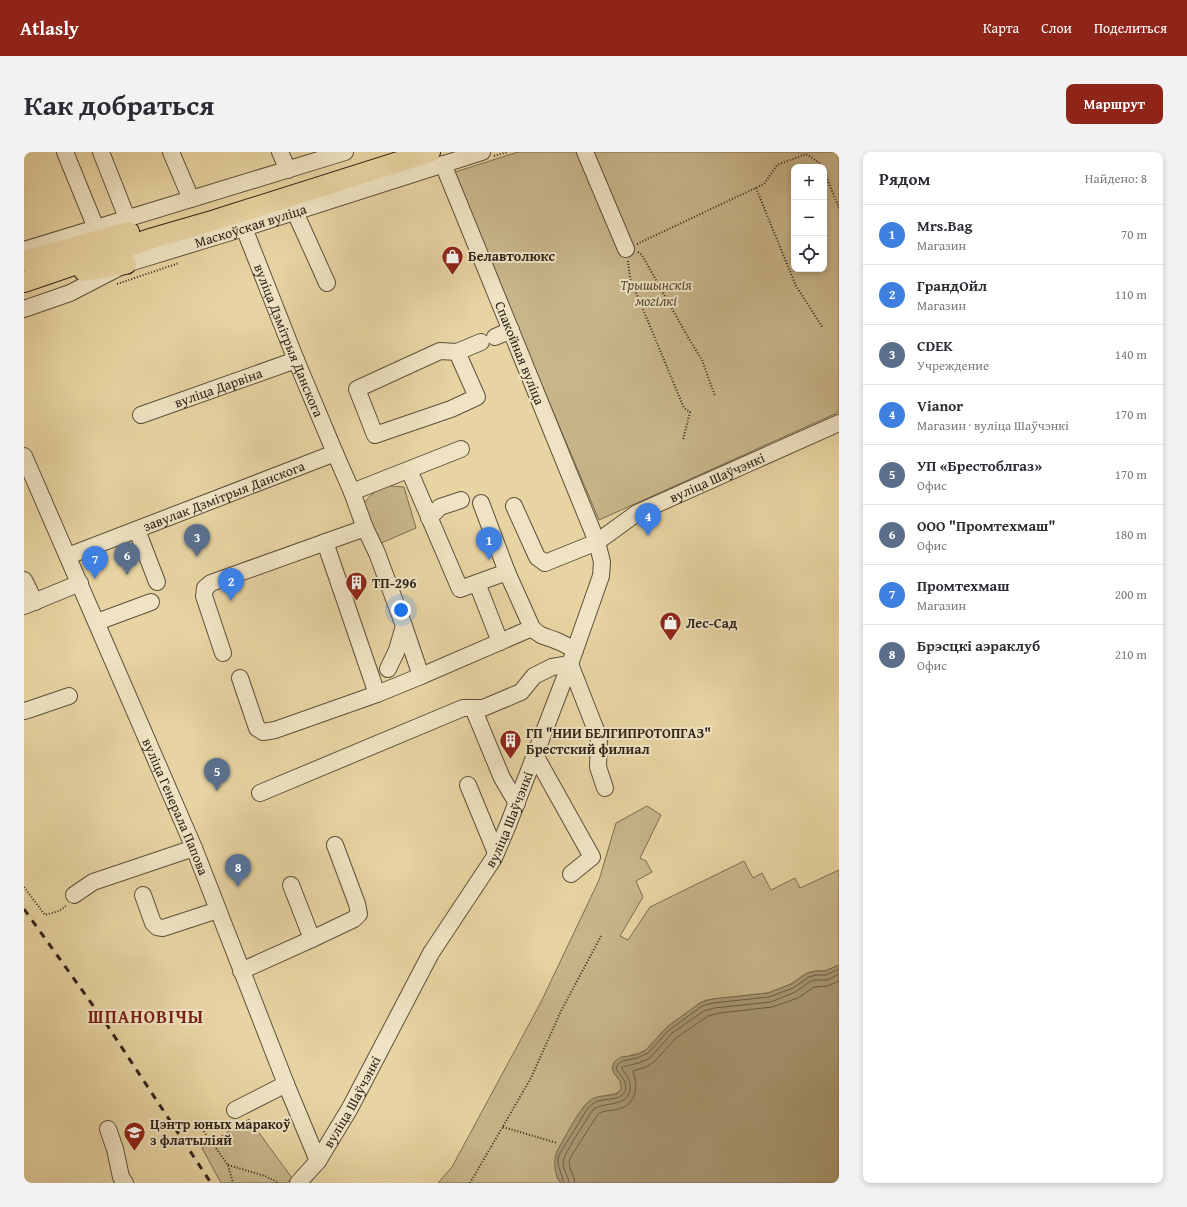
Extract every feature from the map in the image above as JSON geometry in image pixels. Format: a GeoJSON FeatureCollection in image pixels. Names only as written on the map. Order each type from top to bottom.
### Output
{"type":"FeatureCollection","features":[{"type":"Feature","properties":{"kind":"main road","name":"Маскоўская вуліца"},"geometry":{"type":"LineString","coordinates":[[27,281],[143,232],[385,152]]}},
{"type":"Feature","properties":{"kind":"main road","name":"Маскоўская вуліца"},"geometry":{"type":"LineString","coordinates":[[24,261],[143,232],[215,220],[436,158]]}},
{"type":"Feature","properties":{"kind":"main road"},"geometry":{"type":"LineString","coordinates":[[27,281],[126,264]]}},
{"type":"Feature","properties":{"kind":"street"},"geometry":{"type":"LineString","coordinates":[[65,152],[96,228]]}},
{"type":"Feature","properties":{"kind":"street"},"geometry":{"type":"LineString","coordinates":[[101,152],[143,232]]}},
{"type":"Feature","properties":{"kind":"street"},"geometry":{"type":"LineString","coordinates":[[171,152],[191,199]]}},
{"type":"Feature","properties":{"kind":"street"},"geometry":{"type":"LineString","coordinates":[[280,152],[288,170]]}},
{"type":"Feature","properties":{"kind":"street","name":"Маскоўская вуліца"},"geometry":{"type":"LineString","coordinates":[[24,310],[70,292],[126,264],[143,232],[191,199],[345,152]]}},
{"type":"Feature","properties":{"kind":"street","name":"Маскоўская вуліца"},"geometry":{"type":"LineString","coordinates":[[24,250],[96,228],[143,232],[244,228],[295,212],[436,158],[482,152]]}},
{"type":"Feature","properties":{"kind":"street"},"geometry":{"type":"LineString","coordinates":[[585,152],[628,248]]}},
{"type":"Feature","properties":{"kind":"street","name":"Спакойная вуліца"},"geometry":{"type":"LineString","coordinates":[[436,158],[511,330],[598,542]]}},
{"type":"Feature","properties":{"kind":"street"},"geometry":{"type":"LineString","coordinates":[[295,212],[328,283]]}},
{"type":"Feature","properties":{"kind":"street","name":"вуліца Дзмітрыя Данскога"},"geometry":{"type":"LineString","coordinates":[[244,228],[296,360],[352,492],[365,528],[377,553],[421,676]]}},
{"type":"Feature","properties":{"kind":"street"},"geometry":{"type":"LineString","coordinates":[[457,352],[477,397],[451,409],[375,435],[356,388],[440,352],[457,352],[511,330]]}},
{"type":"Feature","properties":{"kind":"street","name":"вуліца Дарвіна"},"geometry":{"type":"LineString","coordinates":[[141,415],[296,360]]}},
{"type":"Feature","properties":{"kind":"street","name":"вуліца Шаўчэнкі"},"geometry":{"type":"LineString","coordinates":[[298,1183],[318,1160],[350,1108],[431,953],[496,853],[536,755],[601,576],[602,562],[598,542],[637,513],[839,423]]}},
{"type":"Feature","properties":{"kind":"street"},"geometry":{"type":"LineString","coordinates":[[352,492],[462,449]]}},
{"type":"Feature","properties":{"kind":"street","name":"завулак Дзмітрыя Данскога"},"geometry":{"type":"LineString","coordinates":[[68,556],[335,453]]}},
{"type":"Feature","properties":{"kind":"street","name":"вуліца Генерала Папова"},"geometry":{"type":"LineString","coordinates":[[24,456],[194,848],[241,971],[318,1160]]}},
{"type":"Feature","properties":{"kind":"street"},"geometry":{"type":"LineString","coordinates":[[409,470],[460,589],[507,572]]}},
{"type":"Feature","properties":{"kind":"street"},"geometry":{"type":"LineString","coordinates":[[429,518],[440,507],[462,500]]}},
{"type":"Feature","properties":{"kind":"street"},"geometry":{"type":"LineString","coordinates":[[481,503],[507,572],[532,628],[538,634],[556,640],[572,657],[599,738],[598,767],[605,788]]}},
{"type":"Feature","properties":{"kind":"street"},"geometry":{"type":"LineString","coordinates":[[514,506],[537,557],[545,563],[598,542]]}},
{"type":"Feature","properties":{"kind":"street"},"geometry":{"type":"LineString","coordinates":[[223,653],[204,596],[205,588],[210,583],[365,528]]}},
{"type":"Feature","properties":{"kind":"street"},"geometry":{"type":"LineString","coordinates":[[137,530],[157,582]]}},
{"type":"Feature","properties":{"kind":"street"},"geometry":{"type":"LineString","coordinates":[[324,542],[376,694]]}},
{"type":"Feature","properties":{"kind":"street"},"geometry":{"type":"LineString","coordinates":[[24,580],[30,604],[80,583]]}},
{"type":"Feature","properties":{"kind":"street"},"geometry":{"type":"LineString","coordinates":[[477,583],[500,642]]}},
{"type":"Feature","properties":{"kind":"street"},"geometry":{"type":"LineString","coordinates":[[97,622],[151,602]]}},
{"type":"Feature","properties":{"kind":"street"},"geometry":{"type":"LineString","coordinates":[[388,669],[397,650],[404,626]]}},
{"type":"Feature","properties":{"kind":"street"},"geometry":{"type":"LineString","coordinates":[[240,678],[257,728],[263,732],[275,730],[376,694],[532,628]]}},
{"type":"Feature","properties":{"kind":"street"},"geometry":{"type":"LineString","coordinates":[[260,793],[463,708],[483,708],[521,692],[534,676],[572,657]]}},
{"type":"Feature","properties":{"kind":"street"},"geometry":{"type":"LineString","coordinates":[[24,711],[69,696]]}},
{"type":"Feature","properties":{"kind":"street"},"geometry":{"type":"LineString","coordinates":[[473,708],[502,778],[517,803]]}},
{"type":"Feature","properties":{"kind":"street"},"geometry":{"type":"LineString","coordinates":[[536,755],[592,857],[571,874]]}},
{"type":"Feature","properties":{"kind":"street"},"geometry":{"type":"LineString","coordinates":[[468,785],[496,853]]}},
{"type":"Feature","properties":{"kind":"street"},"geometry":{"type":"LineString","coordinates":[[241,971],[354,919],[359,914],[358,904],[335,845]]}},
{"type":"Feature","properties":{"kind":"street"},"geometry":{"type":"LineString","coordinates":[[72,899],[93,882],[194,848]]}},
{"type":"Feature","properties":{"kind":"street"},"geometry":{"type":"LineString","coordinates":[[291,885],[312,939]]}},
{"type":"Feature","properties":{"kind":"street"},"geometry":{"type":"LineString","coordinates":[[142,895],[156,927],[163,928],[218,910]]}},
{"type":"Feature","properties":{"kind":"street"},"geometry":{"type":"LineString","coordinates":[[234,1110],[286,1084]]}},
{"type":"Feature","properties":{"kind":"street"},"geometry":{"type":"LineString","coordinates":[[108,1129],[115,1149],[121,1177],[125,1183]]}},
{"type":"Feature","properties":{"kind":"path"},"geometry":{"type":"LineString","coordinates":[[628,248],[764,184],[777,165],[806,154],[821,164]]}},
{"type":"Feature","properties":{"kind":"path"},"geometry":{"type":"LineString","coordinates":[[827,178],[839,208]]}},
{"type":"Feature","properties":{"kind":"path"},"geometry":{"type":"LineString","coordinates":[[756,188],[796,286],[823,328]]}},
{"type":"Feature","properties":{"kind":"path"},"geometry":{"type":"LineString","coordinates":[[628,248],[642,255],[702,360],[715,396]]}},
{"type":"Feature","properties":{"kind":"path"},"geometry":{"type":"LineString","coordinates":[[628,248],[630,278],[684,408],[690,412],[683,440]]}},
{"type":"Feature","properties":{"kind":"path"},"geometry":{"type":"LineString","coordinates":[[24,887],[45,915],[59,910],[72,899]]}},
{"type":"Feature","properties":{"kind":"path"},"geometry":{"type":"LineString","coordinates":[[470,1183],[531,1078],[560,1013],[601,936]]}},
{"type":"Feature","properties":{"kind":"path"},"geometry":{"type":"LineString","coordinates":[[503,1127],[557,1143]]}},
{"type":"Feature","properties":{"kind":"path"},"geometry":{"type":"LineString","coordinates":[[202,1129],[228,1165],[233,1183]]}},
{"type":"Feature","properties":{"kind":"path"},"geometry":{"type":"LineString","coordinates":[[228,1165],[265,1176],[279,1183]]}},
{"type":"Feature","properties":{"kind":"green space","name":"Трышынскія могілкі"},"geometry":{"type":"Polygon","coordinates":[[[518,152],[839,152],[839,412],[599,520],[452,173],[518,152]]]}},
{"type":"Feature","properties":{"kind":"green space"},"geometry":{"type":"Polygon","coordinates":[[[390,486],[404,487],[416,528],[379,544],[362,507],[368,498],[374,493],[390,486]]]}},
{"type":"Feature","properties":{"kind":"green space"},"geometry":{"type":"Polygon","coordinates":[[[647,806],[661,815],[640,858],[646,861],[652,872],[636,881],[643,897],[620,936],[628,940],[650,907],[744,861],[753,878],[762,873],[771,890],[795,878],[800,888],[839,870],[839,965],[825,971],[807,973],[791,984],[768,993],[706,1000],[667,1027],[646,1050],[641,1053],[631,1055],[614,1073],[622,1085],[622,1089],[618,1093],[596,1098],[588,1102],[584,1106],[557,1151],[557,1178],[561,1183],[438,1183],[452,1167],[541,1002],[599,880],[616,823],[647,806]]]}},
{"type":"Feature","properties":{"kind":"green space"},"geometry":{"type":"Polygon","coordinates":[[[249,1119],[292,1178],[287,1183],[221,1183],[202,1148],[249,1119]]]}},
{"type":"Feature","properties":{"kind":"water"},"geometry":{"type":"Polygon","coordinates":[[[839,965],[839,1183],[561,1183],[556,1172],[555,1164],[557,1151],[578,1115],[592,1099],[617,1094],[621,1089],[620,1081],[612,1069],[614,1062],[621,1057],[636,1055],[646,1050],[667,1027],[700,1003],[712,999],[768,993],[791,984],[807,973],[825,971],[839,965]]]}},
{"type":"Feature","properties":{"kind":"railway"},"geometry":{"type":"LineString","coordinates":[[24,909],[107,1025],[211,1183]]}},
{"type":"Feature","properties":{"kind":"place","name":"Белавтолюкс"},"geometry":{"type":"Point","coordinates":[453,276]}},
{"type":"Feature","properties":{"kind":"place","name":"Vianor"},"geometry":{"type":"Point","coordinates":[648,536]}},
{"type":"Feature","properties":{"kind":"place","name":"CDEK"},"geometry":{"type":"Point","coordinates":[197,557]}},
{"type":"Feature","properties":{"kind":"place","name":"Mrs.Bag"},"geometry":{"type":"Point","coordinates":[489,560]}},
{"type":"Feature","properties":{"kind":"place","name":"ООО \"Промтехмаш\""},"geometry":{"type":"Point","coordinates":[127,575]}},
{"type":"Feature","properties":{"kind":"place","name":"Промтехмаш"},"geometry":{"type":"Point","coordinates":[95,579]}},
{"type":"Feature","properties":{"kind":"place","name":"ГрандОйл"},"geometry":{"type":"Point","coordinates":[231,601]}},
{"type":"Feature","properties":{"kind":"place","name":"ТП-296"},"geometry":{"type":"Point","coordinates":[356,602]}},
{"type":"Feature","properties":{"kind":"place","name":"Лес-Сад"},"geometry":{"type":"Point","coordinates":[670,642]}},
{"type":"Feature","properties":{"kind":"place","name":"ГП \"НИИ БЕЛГИПРОТОПГАЗ\" Брестский филиал"},"geometry":{"type":"Point","coordinates":[511,760]}},
{"type":"Feature","properties":{"kind":"place","name":"УП «Брестоблгаз»"},"geometry":{"type":"Point","coordinates":[217,791]}},
{"type":"Feature","properties":{"kind":"place","name":"Брэсцкі аэраклуб"},"geometry":{"type":"Point","coordinates":[238,887]}},
{"type":"Feature","properties":{"kind":"place","name":"Цэнтр юных маракоў з флатыліяй"},"geometry":{"type":"Point","coordinates":[134,1152]}},
{"type":"Feature","properties":{"kind":"district","name":"ШПАНОВІЧЫ"},"geometry":{"type":"Point","coordinates":[146,1017]}}]}
